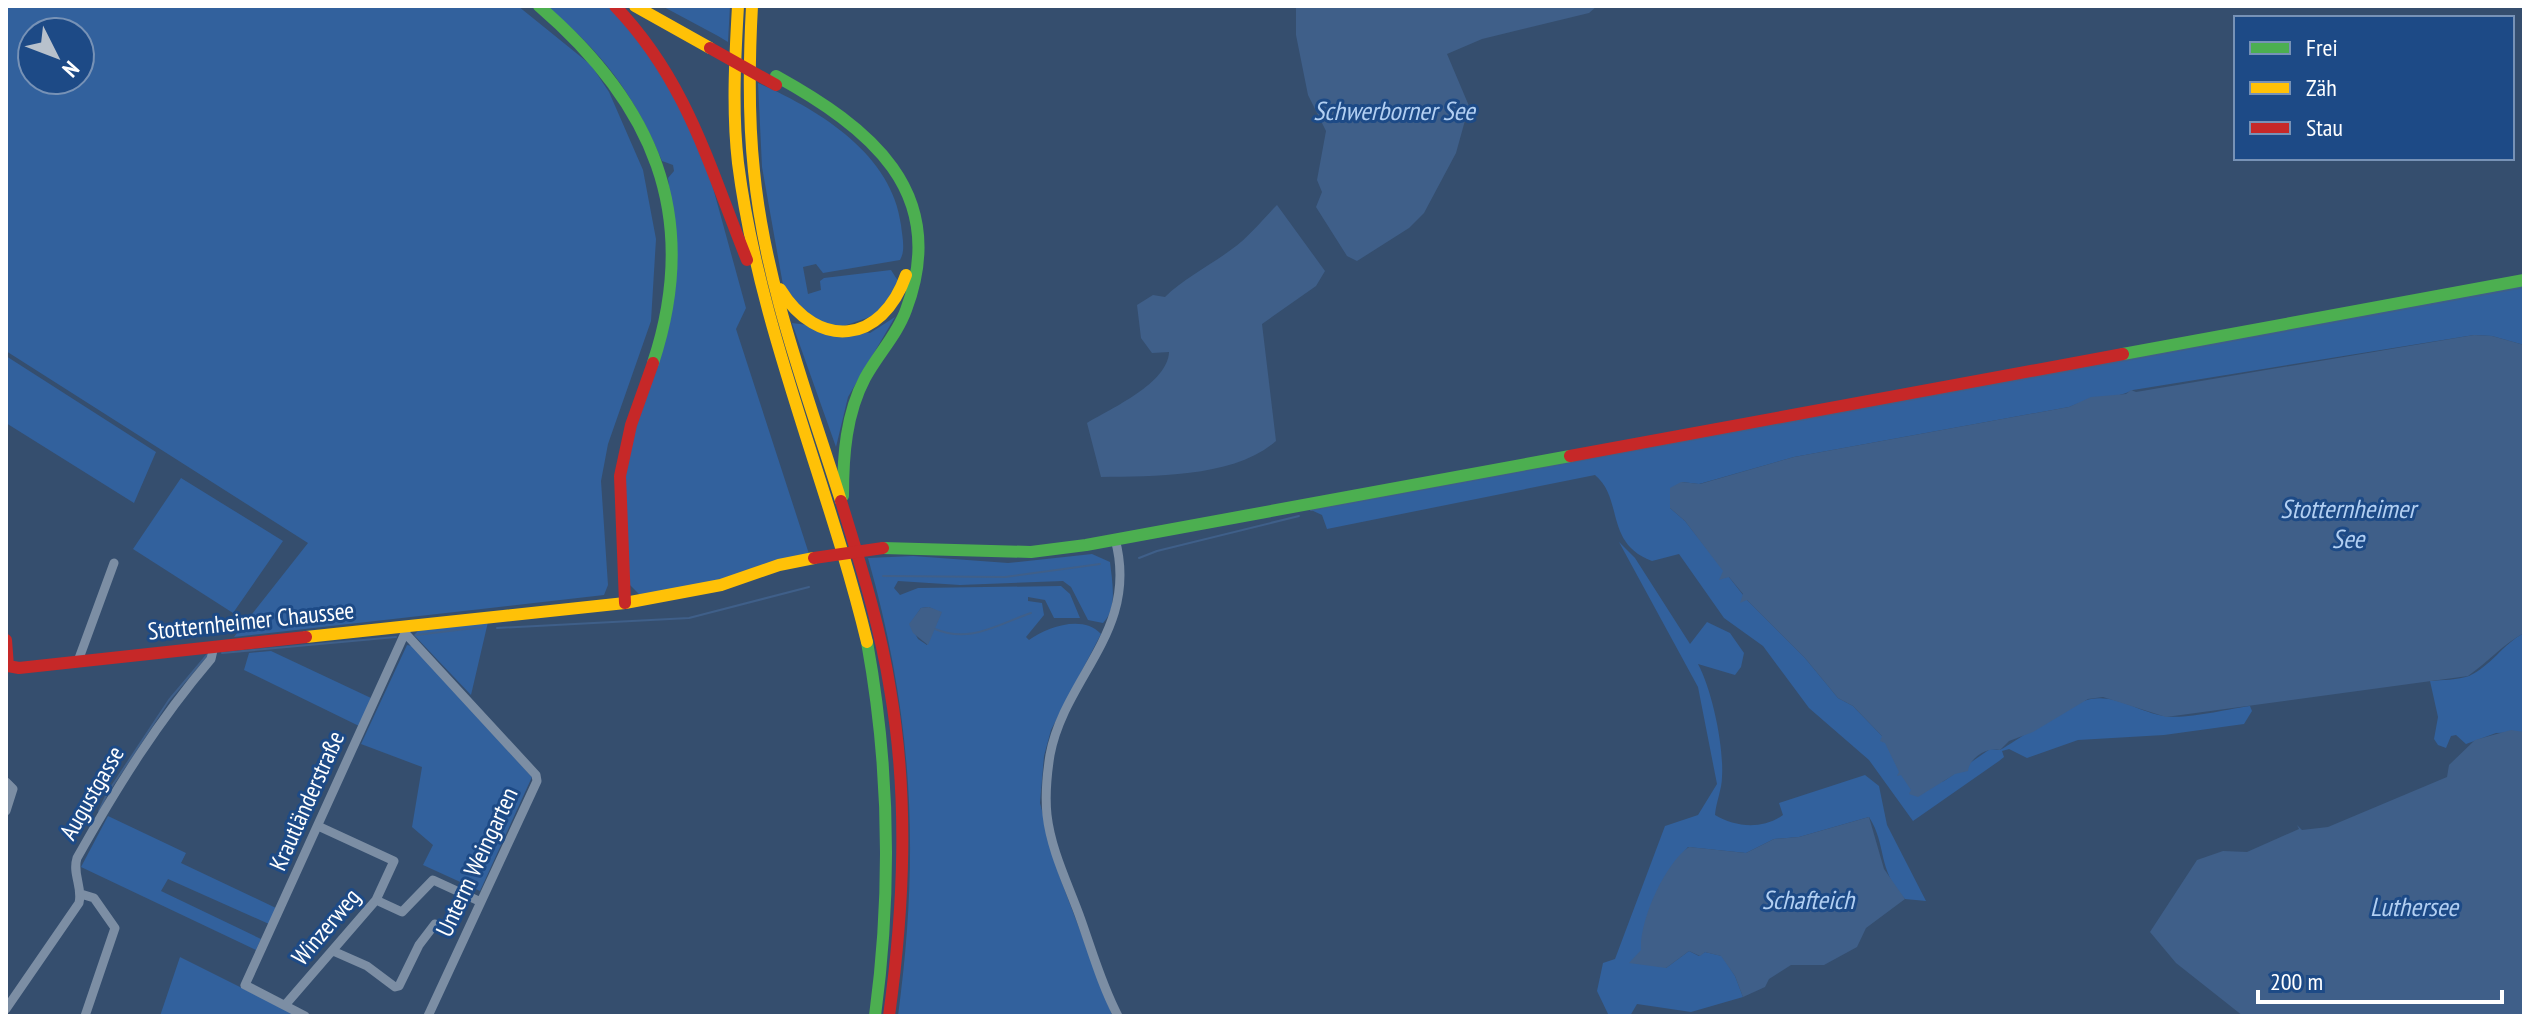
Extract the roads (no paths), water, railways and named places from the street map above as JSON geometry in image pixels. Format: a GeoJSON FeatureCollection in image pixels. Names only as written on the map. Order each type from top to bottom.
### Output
{"type":"FeatureCollection","features":[{"type":"Feature","properties":{"kind":"main road"},"geometry":{"type":"LineString","coordinates":[[539,6],[585,44],[626,96],[657,157],[668,196],[672,242],[663,331],[632,418],[623,457],[618,505],[625,603]]}},
{"type":"Feature","properties":{"kind":"main road"},"geometry":{"type":"LineString","coordinates":[[615,6],[653,45],[682,90],[761,295],[855,590],[877,700],[887,784],[887,921],[875,1016]]}},
{"type":"Feature","properties":{"kind":"main road"},"geometry":{"type":"LineString","coordinates":[[635,6],[850,121],[883,152],[906,192],[916,233],[916,273],[906,311],[866,376],[849,416],[844,453],[843,510]]}},
{"type":"Feature","properties":{"kind":"main road"},"geometry":{"type":"LineString","coordinates":[[652,6],[711,44]]}},
{"type":"Feature","properties":{"kind":"main road"},"geometry":{"type":"LineString","coordinates":[[738,6],[733,103],[738,169],[761,295]]}},
{"type":"Feature","properties":{"kind":"main road"},"geometry":{"type":"LineString","coordinates":[[752,6],[748,102],[752,170],[770,275],[881,644],[899,761],[903,881],[889,1016]]}},
{"type":"Feature","properties":{"kind":"main road"},"geometry":{"type":"LineString","coordinates":[[770,275],[790,306],[809,323],[836,332],[851,331],[869,326],[897,301],[909,252],[903,213],[888,176],[875,157],[845,127],[776,80]]}},
{"type":"Feature","properties":{"kind":"main road","name":"Stotternheimer Chaussee"},"geometry":{"type":"LineString","coordinates":[[7,669],[214,646],[405,630],[429,624],[625,603],[721,585],[779,565],[883,548],[1031,552],[2524,280]]}},
{"type":"Feature","properties":{"kind":"main road"},"geometry":{"type":"LineString","coordinates":[[6,640],[7,669]]}},
{"type":"Feature","properties":{"kind":"street"},"geometry":{"type":"LineString","coordinates":[[1115,539],[1120,568],[1116,613],[1055,739],[1047,781],[1047,816],[1054,847],[1118,1016]]}},
{"type":"Feature","properties":{"kind":"street"},"geometry":{"type":"LineString","coordinates":[[78,661],[114,563]]}},
{"type":"Feature","properties":{"kind":"street","name":"Krautländerstraße"},"geometry":{"type":"LineString","coordinates":[[286,1004],[245,985],[405,630]]}},
{"type":"Feature","properties":{"kind":"street","name":"Unterm Weingarten"},"geometry":{"type":"LineString","coordinates":[[405,630],[536,775],[537,781],[428,1016]]}},
{"type":"Feature","properties":{"kind":"street","name":"Augustgasse"},"geometry":{"type":"LineString","coordinates":[[81,894],[74,869],[79,855],[144,744],[211,659],[214,646]]}},
{"type":"Feature","properties":{"kind":"street"},"geometry":{"type":"LineString","coordinates":[[6,782],[13,789],[6,811]]}},
{"type":"Feature","properties":{"kind":"street","name":"Winzerweg"},"geometry":{"type":"LineString","coordinates":[[286,1004],[376,900],[394,861],[318,826]]}},
{"type":"Feature","properties":{"kind":"street"},"geometry":{"type":"LineString","coordinates":[[376,900],[402,912],[433,880],[481,902]]}},
{"type":"Feature","properties":{"kind":"street"},"geometry":{"type":"LineString","coordinates":[[6,1009],[79,903],[81,894],[94,898],[115,928],[85,1016]]}},
{"type":"Feature","properties":{"kind":"street"},"geometry":{"type":"LineString","coordinates":[[333,951],[367,966],[395,987],[399,986],[419,945],[435,924]]}},
{"type":"Feature","properties":{"kind":"street"},"geometry":{"type":"LineString","coordinates":[[286,1004],[305,1016]]}},
{"type":"Feature","properties":{"kind":"water","name":"Schwerborner See"},"geometry":{"type":"Polygon","coordinates":[[[1296,6],[1597,6],[1589,13],[1482,39],[1447,54],[1469,106],[1456,153],[1424,213],[1409,228],[1357,261],[1347,256],[1316,207],[1322,192],[1317,180],[1326,131],[1308,95],[1296,35],[1296,6]]]}},
{"type":"Feature","properties":{"kind":"water"},"geometry":{"type":"Polygon","coordinates":[[[1277,205],[1325,271],[1316,286],[1262,324],[1276,441],[1259,453],[1216,468],[1169,475],[1101,477],[1087,423],[1149,384],[1166,363],[1169,352],[1152,353],[1141,338],[1137,305],[1153,295],[1165,297],[1224,255],[1277,205]]]}},
{"type":"Feature","properties":{"kind":"water","name":"Stotternheimer See"},"geometry":{"type":"Polygon","coordinates":[[[2474,335],[2492,336],[2524,345],[2524,633],[2468,676],[2166,717],[2103,697],[2088,699],[2033,732],[2009,741],[2000,750],[1980,754],[1968,771],[1955,774],[1918,797],[1909,794],[1911,790],[1901,775],[1897,776],[1899,772],[1885,743],[1880,741],[1882,736],[1853,706],[1838,698],[1805,658],[1747,600],[1740,603],[1743,594],[1729,577],[1719,580],[1723,571],[1685,521],[1670,508],[1670,488],[1681,482],[1700,484],[1794,457],[2069,407],[2091,397],[2126,394],[2131,390],[2136,392],[2474,335]]]}},
{"type":"Feature","properties":{"kind":"water"},"geometry":{"type":"Polygon","coordinates":[[[929,607],[942,612],[928,645],[913,633],[909,624],[921,608],[929,607]]]}},
{"type":"Feature","properties":{"kind":"water","name":"Luthersee"},"geometry":{"type":"Polygon","coordinates":[[[2511,730],[2524,732],[2524,1016],[2243,1016],[2176,963],[2150,932],[2197,860],[2223,851],[2247,852],[2299,829],[2297,825],[2302,830],[2328,827],[2447,777],[2449,765],[2475,740],[2511,730]]]}},
{"type":"Feature","properties":{"kind":"water","name":"Schafteich"},"geometry":{"type":"Polygon","coordinates":[[[1869,817],[1884,869],[1905,899],[1866,928],[1857,947],[1824,965],[1791,965],[1769,979],[1765,987],[1743,997],[1735,976],[1721,956],[1705,952],[1700,956],[1689,951],[1666,968],[1629,963],[1641,950],[1644,924],[1655,894],[1671,866],[1689,847],[1746,853],[1774,839],[1799,837],[1869,817]]]}},
{"type":"Feature","properties":{"kind":"waterway"},"geometry":{"type":"LineString","coordinates":[[1311,510],[2524,287]]}},
{"type":"Feature","properties":{"kind":"waterway"},"geometry":{"type":"LineString","coordinates":[[1139,558],[1299,516]]}},
{"type":"Feature","properties":{"kind":"waterway"},"geometry":{"type":"LineString","coordinates":[[883,576],[1005,577],[1100,564]]}},
{"type":"Feature","properties":{"kind":"waterway"},"geometry":{"type":"LineString","coordinates":[[497,628],[689,618],[809,587]]}},
{"type":"Feature","properties":{"kind":"waterway"},"geometry":{"type":"LineString","coordinates":[[935,629],[948,633],[972,633],[1031,613]]}},
{"type":"Feature","properties":{"kind":"waterway"},"geometry":{"type":"LineString","coordinates":[[416,635],[482,627]]}},
{"type":"Feature","properties":{"kind":"waterway"},"geometry":{"type":"LineString","coordinates":[[222,653],[396,637]]}},
{"type":"Feature","properties":{"kind":"waterway"},"geometry":{"type":"LineString","coordinates":[[110,789],[169,700],[207,655]]}},
{"type":"Feature","properties":{"kind":"waterway"},"geometry":{"type":"LineString","coordinates":[[99,811],[106,796]]}}]}
